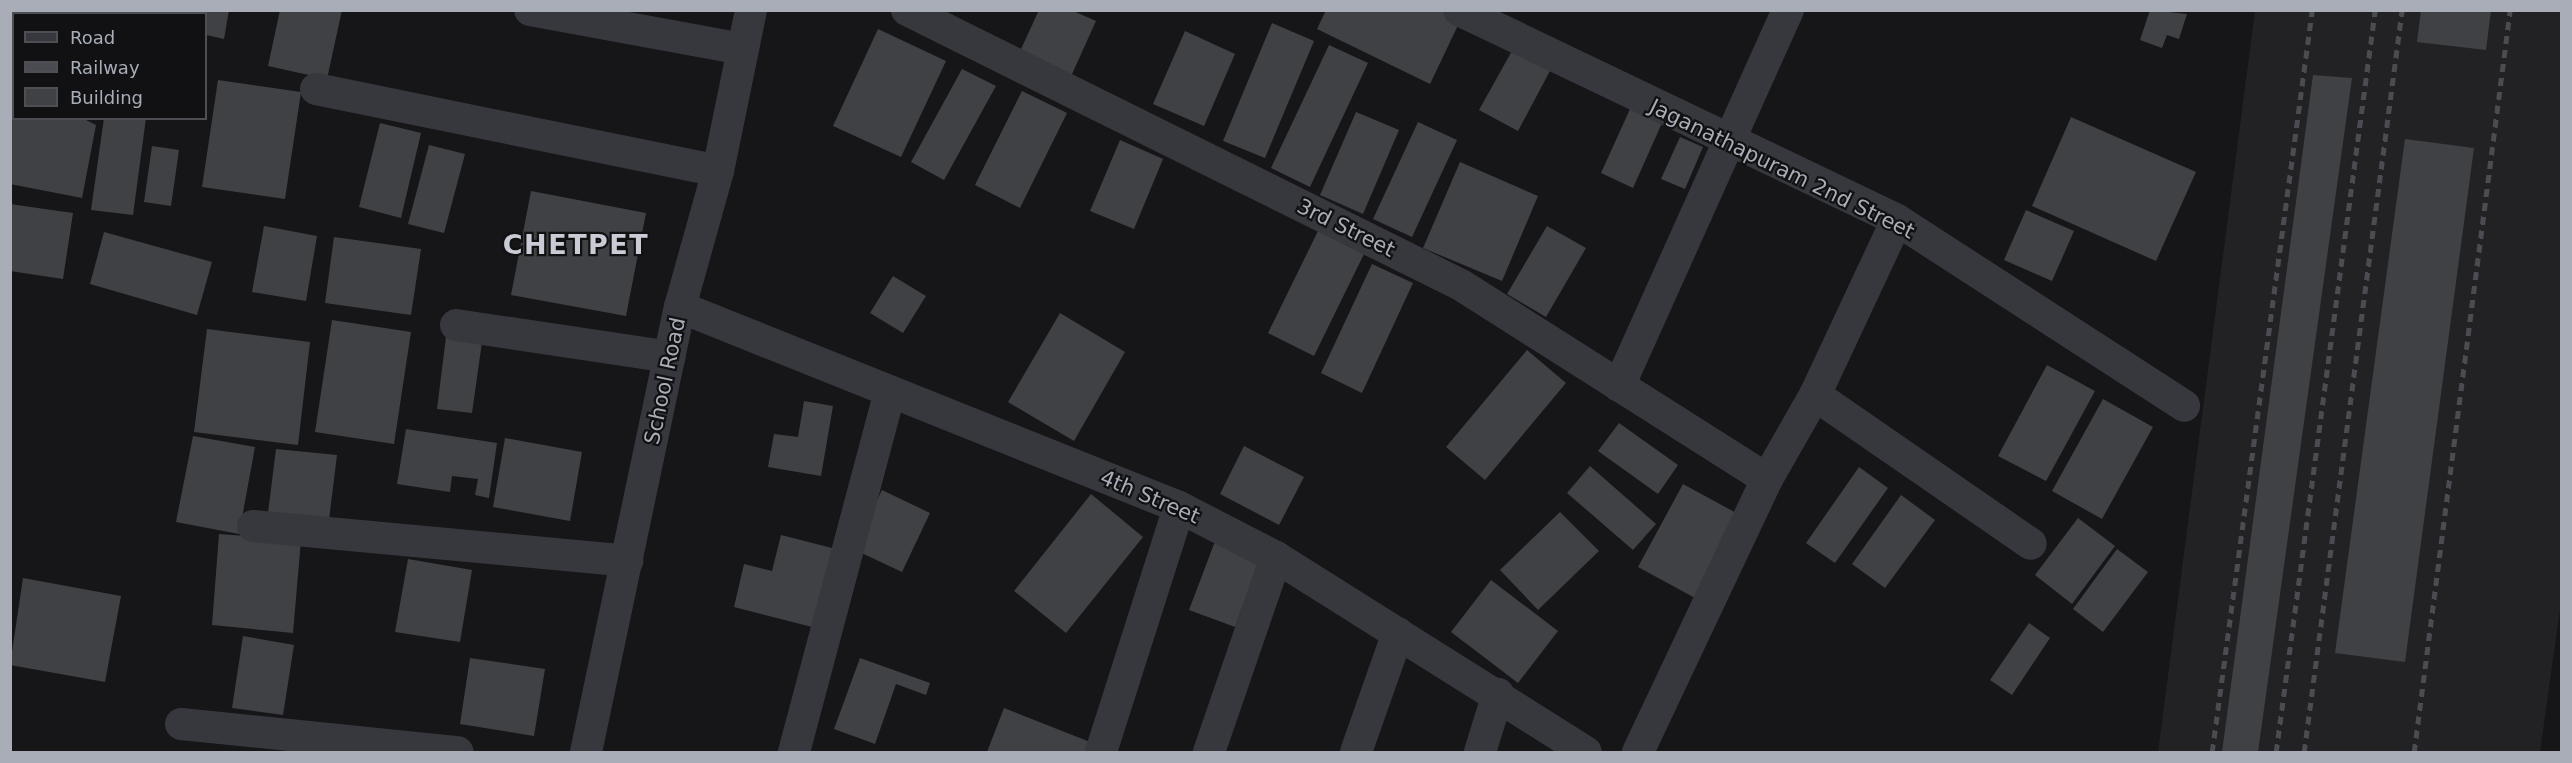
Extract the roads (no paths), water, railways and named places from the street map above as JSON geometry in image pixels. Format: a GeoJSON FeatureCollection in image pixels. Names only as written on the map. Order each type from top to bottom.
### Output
{"type":"FeatureCollection","features":[{"type":"Feature","properties":{"kind":"street"},"geometry":{"type":"LineString","coordinates":[[530,10],[742,49]]}},
{"type":"Feature","properties":{"kind":"street","name":"School Road"},"geometry":{"type":"LineString","coordinates":[[586,753],[680,307],[718,171],[751,10]]}},
{"type":"Feature","properties":{"kind":"street","name":"3rd Street"},"geometry":{"type":"LineString","coordinates":[[907,10],[1461,285],[1767,479]]}},
{"type":"Feature","properties":{"kind":"street","name":"Jaganathapuram 2nd Street"},"geometry":{"type":"LineString","coordinates":[[1459,10],[1729,143],[1897,220],[2184,406]]}},
{"type":"Feature","properties":{"kind":"street"},"geometry":{"type":"LineString","coordinates":[[1619,386],[1788,10]]}},
{"type":"Feature","properties":{"kind":"street"},"geometry":{"type":"LineString","coordinates":[[316,89],[718,171]]}},
{"type":"Feature","properties":{"kind":"street"},"geometry":{"type":"LineString","coordinates":[[1638,753],[1767,479],[1815,395],[1897,220]]}},
{"type":"Feature","properties":{"kind":"street","name":"4th Street"},"geometry":{"type":"LineString","coordinates":[[680,307],[1179,507],[1276,557],[1498,694],[1586,753]]}},
{"type":"Feature","properties":{"kind":"street"},"geometry":{"type":"LineString","coordinates":[[456,326],[670,357]]}},
{"type":"Feature","properties":{"kind":"street"},"geometry":{"type":"LineString","coordinates":[[794,753],[890,392]]}},
{"type":"Feature","properties":{"kind":"street"},"geometry":{"type":"LineString","coordinates":[[1815,395],[2031,544]]}},
{"type":"Feature","properties":{"kind":"street"},"geometry":{"type":"LineString","coordinates":[[1101,753],[1179,507]]}},
{"type":"Feature","properties":{"kind":"street"},"geometry":{"type":"LineString","coordinates":[[253,526],[627,561]]}},
{"type":"Feature","properties":{"kind":"street"},"geometry":{"type":"LineString","coordinates":[[1209,753],[1276,557]]}},
{"type":"Feature","properties":{"kind":"street"},"geometry":{"type":"LineString","coordinates":[[1356,753],[1398,633]]}},
{"type":"Feature","properties":{"kind":"street"},"geometry":{"type":"LineString","coordinates":[[1479,753],[1498,694]]}},
{"type":"Feature","properties":{"kind":"street"},"geometry":{"type":"LineString","coordinates":[[181,724],[458,753]]}},
{"type":"Feature","properties":{"kind":"railway"},"geometry":{"type":"LineString","coordinates":[[2212,752],[2312,10]]}},
{"type":"Feature","properties":{"kind":"railway"},"geometry":{"type":"LineString","coordinates":[[2276,752],[2375,10]]}},
{"type":"Feature","properties":{"kind":"railway"},"geometry":{"type":"LineString","coordinates":[[2304,752],[2402,10]]}},
{"type":"Feature","properties":{"kind":"railway"},"geometry":{"type":"LineString","coordinates":[[2414,752],[2510,10]]}},
{"type":"Feature","properties":{"kind":"district","name":"CHETPET"},"geometry":{"type":"Point","coordinates":[576,245]}}]}
